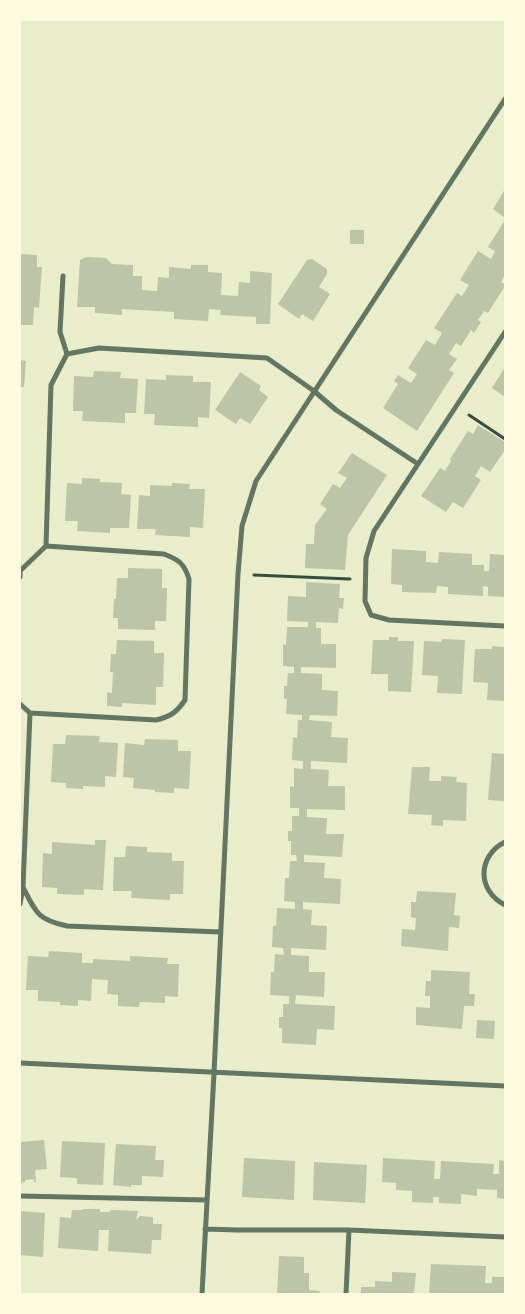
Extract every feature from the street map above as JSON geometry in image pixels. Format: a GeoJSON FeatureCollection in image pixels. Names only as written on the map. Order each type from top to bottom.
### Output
{"type":"FeatureCollection","features":[{"type":"Feature","properties":{"kind":"street"},"geometry":{"type":"LineString","coordinates":[[202,1294],[242,526],[256,481],[505,99]]}},
{"type":"Feature","properties":{"kind":"street"},"geometry":{"type":"LineString","coordinates":[[20,577],[20,571],[46,546],[51,385],[67,354],[60,332],[63,276]]}},
{"type":"Feature","properties":{"kind":"street"},"geometry":{"type":"LineString","coordinates":[[505,332],[374,531],[366,558],[365,580],[365,601],[371,615],[388,620],[505,626]]}},
{"type":"Feature","properties":{"kind":"street"},"geometry":{"type":"LineString","coordinates":[[67,354],[99,348],[267,358],[314,391],[336,410],[418,464]]}},
{"type":"Feature","properties":{"kind":"street"},"geometry":{"type":"LineString","coordinates":[[20,704],[30,713],[156,720],[167,718],[177,711],[185,700],[189,579],[185,567],[176,558],[164,554],[46,546]]}},
{"type":"Feature","properties":{"kind":"street"},"geometry":{"type":"LineString","coordinates":[[20,904],[23,888],[30,713]]}},
{"type":"Feature","properties":{"kind":"street"},"geometry":{"type":"LineString","coordinates":[[505,842],[497,846],[489,854],[485,865],[484,877],[487,888],[494,898],[505,905]]}},
{"type":"Feature","properties":{"kind":"street"},"geometry":{"type":"LineString","coordinates":[[23,888],[36,913],[50,923],[67,926],[220,932]]}},
{"type":"Feature","properties":{"kind":"street"},"geometry":{"type":"LineString","coordinates":[[20,1063],[505,1086]]}},
{"type":"Feature","properties":{"kind":"street"},"geometry":{"type":"LineString","coordinates":[[20,1196],[207,1200]]}},
{"type":"Feature","properties":{"kind":"street"},"geometry":{"type":"LineString","coordinates":[[205,1228],[237,1230],[349,1230],[505,1237]]}},
{"type":"Feature","properties":{"kind":"street"},"geometry":{"type":"LineString","coordinates":[[346,1294],[349,1230]]}},
{"type":"Feature","properties":{"kind":"path"},"geometry":{"type":"LineString","coordinates":[[456,406],[505,439]]}},
{"type":"Feature","properties":{"kind":"path"},"geometry":{"type":"LineString","coordinates":[[238,574],[365,580]]}},
{"type":"Feature","properties":{"kind":"building"},"geometry":{"type":"Polygon","coordinates":[[[505,189],[505,218],[493,209],[505,189]]]}},
{"type":"Feature","properties":{"kind":"building"},"geometry":{"type":"Polygon","coordinates":[[[505,220],[505,275],[501,282],[505,286],[488,313],[484,311],[478,320],[481,322],[474,333],[471,330],[461,346],[456,343],[449,354],[457,359],[449,370],[454,373],[417,431],[383,408],[398,384],[394,381],[398,375],[411,383],[417,374],[408,368],[426,340],[435,345],[442,333],[434,328],[457,293],[462,296],[469,285],[460,280],[478,251],[491,259],[495,251],[488,247],[505,220]]]}},
{"type":"Feature","properties":{"kind":"building"},"geometry":{"type":"Polygon","coordinates":[[[350,230],[364,230],[364,244],[350,244],[350,230]]]}},
{"type":"Feature","properties":{"kind":"building"},"geometry":{"type":"Polygon","coordinates":[[[20,254],[37,255],[37,267],[42,267],[39,308],[34,307],[33,325],[20,325],[20,254]]]}},
{"type":"Feature","properties":{"kind":"building"},"geometry":{"type":"Polygon","coordinates":[[[86,257],[106,258],[112,264],[133,265],[133,276],[142,276],[142,290],[157,291],[158,277],[169,278],[169,267],[191,269],[191,265],[208,265],[208,272],[222,273],[221,295],[238,296],[239,282],[250,283],[250,271],[272,273],[270,324],[256,324],[256,317],[220,315],[221,310],[209,309],[208,321],[174,319],[174,312],[122,309],[122,315],[95,313],[95,307],[77,307],[80,260],[86,257]]]}},
{"type":"Feature","properties":{"kind":"building"},"geometry":{"type":"Polygon","coordinates":[[[312,259],[327,269],[327,274],[319,287],[330,294],[313,321],[302,314],[299,319],[278,304],[307,260],[312,259]]]}},
{"type":"Feature","properties":{"kind":"building"},"geometry":{"type":"Polygon","coordinates":[[[20,360],[26,361],[24,387],[20,387],[20,360]]]}},
{"type":"Feature","properties":{"kind":"building"},"geometry":{"type":"Polygon","coordinates":[[[505,367],[505,397],[492,388],[505,367]]]}},
{"type":"Feature","properties":{"kind":"building"},"geometry":{"type":"Polygon","coordinates":[[[94,371],[121,372],[120,378],[138,379],[136,413],[125,413],[125,423],[82,421],[83,411],[73,411],[74,376],[93,377],[94,371]]]}},
{"type":"Feature","properties":{"kind":"building"},"geometry":{"type":"Polygon","coordinates":[[[240,372],[261,386],[259,390],[268,397],[250,424],[240,418],[236,424],[215,410],[240,372]]]}},
{"type":"Feature","properties":{"kind":"building"},"geometry":{"type":"Polygon","coordinates":[[[166,375],[193,376],[193,382],[211,382],[209,418],[198,417],[198,427],[154,425],[155,414],[144,414],[146,379],[166,380],[166,375]]]}},
{"type":"Feature","properties":{"kind":"building"},"geometry":{"type":"Polygon","coordinates":[[[478,425],[505,442],[505,450],[490,472],[481,466],[475,476],[481,480],[463,508],[453,502],[446,512],[421,496],[440,468],[445,471],[451,461],[450,459],[468,431],[473,434],[478,425]]]}},
{"type":"Feature","properties":{"kind":"building"},"geometry":{"type":"Polygon","coordinates":[[[352,453],[387,475],[348,535],[345,570],[305,568],[306,544],[314,544],[315,525],[327,509],[320,504],[333,484],[340,488],[347,478],[338,473],[352,453]]]}},
{"type":"Feature","properties":{"kind":"building"},"geometry":{"type":"Polygon","coordinates":[[[82,478],[100,479],[100,482],[122,483],[121,494],[131,495],[129,528],[110,528],[110,533],[77,531],[78,521],[65,521],[67,483],[82,484],[82,478]]]}},
{"type":"Feature","properties":{"kind":"building"},"geometry":{"type":"Polygon","coordinates":[[[172,483],[190,484],[189,489],[205,489],[203,528],[190,527],[190,537],[155,535],[156,529],[137,529],[139,495],[150,496],[150,485],[172,486],[172,483]]]}},
{"type":"Feature","properties":{"kind":"building"},"geometry":{"type":"Polygon","coordinates":[[[392,549],[426,551],[426,562],[438,563],[439,552],[472,554],[472,565],[484,565],[484,571],[489,571],[490,554],[505,555],[505,597],[488,596],[488,587],[483,586],[483,596],[448,594],[448,587],[437,586],[436,593],[402,592],[402,585],[391,584],[392,549]]]}},
{"type":"Feature","properties":{"kind":"building"},"geometry":{"type":"Polygon","coordinates":[[[128,568],[162,569],[162,588],[167,588],[166,621],[155,621],[155,630],[118,629],[118,618],[113,618],[117,578],[128,578],[128,568]]]}},
{"type":"Feature","properties":{"kind":"building"},"geometry":{"type":"Polygon","coordinates":[[[306,582],[340,584],[339,598],[344,598],[343,609],[339,608],[338,623],[316,622],[316,628],[321,628],[321,644],[336,644],[336,668],[301,667],[301,673],[322,674],[322,690],[338,691],[337,716],[310,715],[309,720],[332,722],[331,737],[348,738],[347,763],[311,761],[311,769],[329,770],[328,786],[345,786],[345,810],[307,809],[307,817],[327,818],[326,834],[344,834],[342,857],[304,855],[304,862],[325,863],[324,878],[341,879],[340,904],[303,902],[303,909],[312,910],[311,925],[327,926],[326,950],[291,948],[291,955],[309,956],[309,972],[325,972],[324,997],[296,995],[295,1004],[335,1006],[334,1030],[317,1029],[316,1045],[282,1043],[282,1028],[279,1028],[279,1017],[283,1017],[283,1004],[289,1004],[289,996],[270,995],[271,972],[274,972],[275,954],[284,955],[283,948],[272,947],[273,926],[276,926],[277,908],[295,909],[295,902],[284,901],[285,878],[289,878],[290,861],[297,861],[296,855],[291,855],[291,841],[288,841],[288,831],[292,831],[292,816],[299,816],[299,808],[290,808],[290,786],[294,787],[294,768],[303,769],[303,761],[292,760],[293,737],[297,738],[298,720],[302,720],[302,715],[286,714],[287,699],[284,698],[284,686],[287,686],[288,673],[294,673],[294,667],[283,666],[283,644],[286,645],[287,627],[308,627],[308,622],[287,621],[288,596],[306,597],[306,582]]]}},
{"type":"Feature","properties":{"kind":"building"},"geometry":{"type":"Polygon","coordinates":[[[389,637],[398,637],[398,641],[414,641],[411,692],[388,691],[388,674],[371,674],[373,640],[389,640],[389,637]]]}},
{"type":"Feature","properties":{"kind":"building"},"geometry":{"type":"Polygon","coordinates":[[[442,639],[465,640],[462,694],[437,693],[438,676],[422,675],[424,641],[441,642],[442,639]]]}},
{"type":"Feature","properties":{"kind":"building"},"geometry":{"type":"Polygon","coordinates":[[[117,640],[154,641],[154,653],[164,653],[163,687],[156,687],[156,705],[122,703],[122,707],[107,706],[107,692],[112,693],[113,672],[110,672],[111,654],[116,654],[117,640]]]}},
{"type":"Feature","properties":{"kind":"building"},"geometry":{"type":"Polygon","coordinates":[[[492,646],[505,647],[505,701],[487,700],[488,683],[473,682],[475,649],[492,649],[492,646]]]}},
{"type":"Feature","properties":{"kind":"building"},"geometry":{"type":"Polygon","coordinates":[[[66,735],[100,736],[99,742],[118,743],[116,777],[105,776],[105,787],[83,786],[83,789],[66,788],[66,783],[51,782],[53,744],[65,744],[66,735]]]}},
{"type":"Feature","properties":{"kind":"building"},"geometry":{"type":"Polygon","coordinates":[[[145,739],[178,740],[178,751],[191,751],[189,789],[174,788],[174,793],[133,788],[134,778],[123,777],[125,743],[144,745],[145,739]]]}},
{"type":"Feature","properties":{"kind":"building"},"geometry":{"type":"Polygon","coordinates":[[[492,753],[505,754],[505,801],[488,800],[492,753]]]}},
{"type":"Feature","properties":{"kind":"building"},"geometry":{"type":"Polygon","coordinates":[[[412,767],[430,767],[429,781],[441,781],[441,776],[457,777],[456,782],[467,783],[466,821],[443,820],[443,826],[431,825],[432,815],[408,814],[412,767]]]}},
{"type":"Feature","properties":{"kind":"building"},"geometry":{"type":"Polygon","coordinates":[[[95,840],[106,840],[103,890],[84,889],[84,895],[57,894],[57,888],[42,887],[43,853],[52,854],[52,842],[95,845],[95,840]]]}},
{"type":"Feature","properties":{"kind":"building"},"geometry":{"type":"Polygon","coordinates":[[[126,846],[147,847],[147,852],[172,853],[172,861],[184,861],[183,894],[170,894],[170,900],[131,898],[132,891],[113,891],[114,857],[125,857],[126,846]]]}},
{"type":"Feature","properties":{"kind":"building"},"geometry":{"type":"Polygon","coordinates":[[[417,891],[456,893],[454,915],[460,916],[459,928],[449,927],[448,951],[401,946],[402,929],[415,930],[416,918],[411,917],[411,902],[416,902],[417,891]]]}},
{"type":"Feature","properties":{"kind":"building"},"geometry":{"type":"Polygon","coordinates":[[[49,951],[82,953],[82,963],[93,963],[93,959],[130,961],[130,956],[168,958],[167,964],[179,964],[178,997],[165,996],[165,1003],[140,1002],[139,1007],[118,1006],[118,995],[107,994],[108,980],[92,979],[91,1001],[78,1000],[78,1006],[60,1005],[60,1002],[38,1001],[38,990],[26,990],[28,956],[48,957],[49,951]]]}},
{"type":"Feature","properties":{"kind":"building"},"geometry":{"type":"Polygon","coordinates":[[[431,970],[470,972],[469,994],[475,994],[474,1006],[464,1006],[462,1029],[416,1025],[416,1007],[430,1008],[430,996],[425,996],[426,981],[431,981],[431,970]]]}},
{"type":"Feature","properties":{"kind":"building"},"geometry":{"type":"Polygon","coordinates":[[[477,1020],[495,1021],[494,1039],[476,1038],[477,1020]]]}},
{"type":"Feature","properties":{"kind":"building"},"geometry":{"type":"Polygon","coordinates":[[[44,1140],[47,1169],[35,1170],[36,1182],[34,1182],[34,1179],[25,1180],[25,1182],[20,1183],[20,1142],[44,1140]]]}},
{"type":"Feature","properties":{"kind":"building"},"geometry":{"type":"Polygon","coordinates":[[[62,1141],[105,1143],[103,1185],[77,1184],[77,1178],[60,1177],[62,1141]]]}},
{"type":"Feature","properties":{"kind":"building"},"geometry":{"type":"Polygon","coordinates":[[[116,1144],[156,1146],[155,1160],[164,1160],[163,1177],[142,1176],[142,1185],[131,1185],[131,1187],[113,1185],[116,1144]]]}},
{"type":"Feature","properties":{"kind":"building"},"geometry":{"type":"Polygon","coordinates":[[[244,1158],[295,1161],[294,1200],[242,1197],[244,1158]]]}},
{"type":"Feature","properties":{"kind":"building"},"geometry":{"type":"Polygon","coordinates":[[[383,1158],[435,1161],[434,1179],[440,1179],[441,1161],[494,1164],[493,1174],[499,1174],[499,1160],[505,1161],[505,1199],[497,1198],[497,1190],[477,1189],[477,1196],[461,1194],[461,1204],[439,1203],[439,1197],[433,1197],[433,1203],[412,1202],[412,1191],[396,1190],[396,1183],[382,1182],[383,1158]]]}},
{"type":"Feature","properties":{"kind":"building"},"geometry":{"type":"Polygon","coordinates":[[[314,1162],[367,1165],[365,1203],[313,1200],[314,1162]]]}},
{"type":"Feature","properties":{"kind":"building"},"geometry":{"type":"Polygon","coordinates":[[[100,1209],[100,1212],[110,1212],[110,1210],[138,1211],[136,1220],[140,1216],[153,1217],[153,1224],[162,1224],[161,1240],[152,1240],[151,1254],[108,1251],[109,1230],[99,1230],[98,1251],[58,1248],[60,1217],[71,1218],[72,1210],[100,1209]]]}},
{"type":"Feature","properties":{"kind":"building"},"geometry":{"type":"Polygon","coordinates":[[[20,1211],[45,1213],[43,1257],[20,1255],[20,1211]]]}},
{"type":"Feature","properties":{"kind":"building"},"geometry":{"type":"Polygon","coordinates":[[[279,1256],[304,1257],[304,1273],[309,1273],[309,1290],[320,1291],[319,1294],[277,1294],[279,1256]]]}},
{"type":"Feature","properties":{"kind":"building"},"geometry":{"type":"Polygon","coordinates":[[[431,1264],[486,1266],[485,1283],[492,1283],[492,1277],[505,1277],[505,1294],[429,1294],[431,1264]]]}},
{"type":"Feature","properties":{"kind":"building"},"geometry":{"type":"Polygon","coordinates":[[[392,1272],[416,1273],[414,1294],[361,1294],[361,1287],[375,1287],[375,1281],[392,1282],[392,1272]]]}}]}
